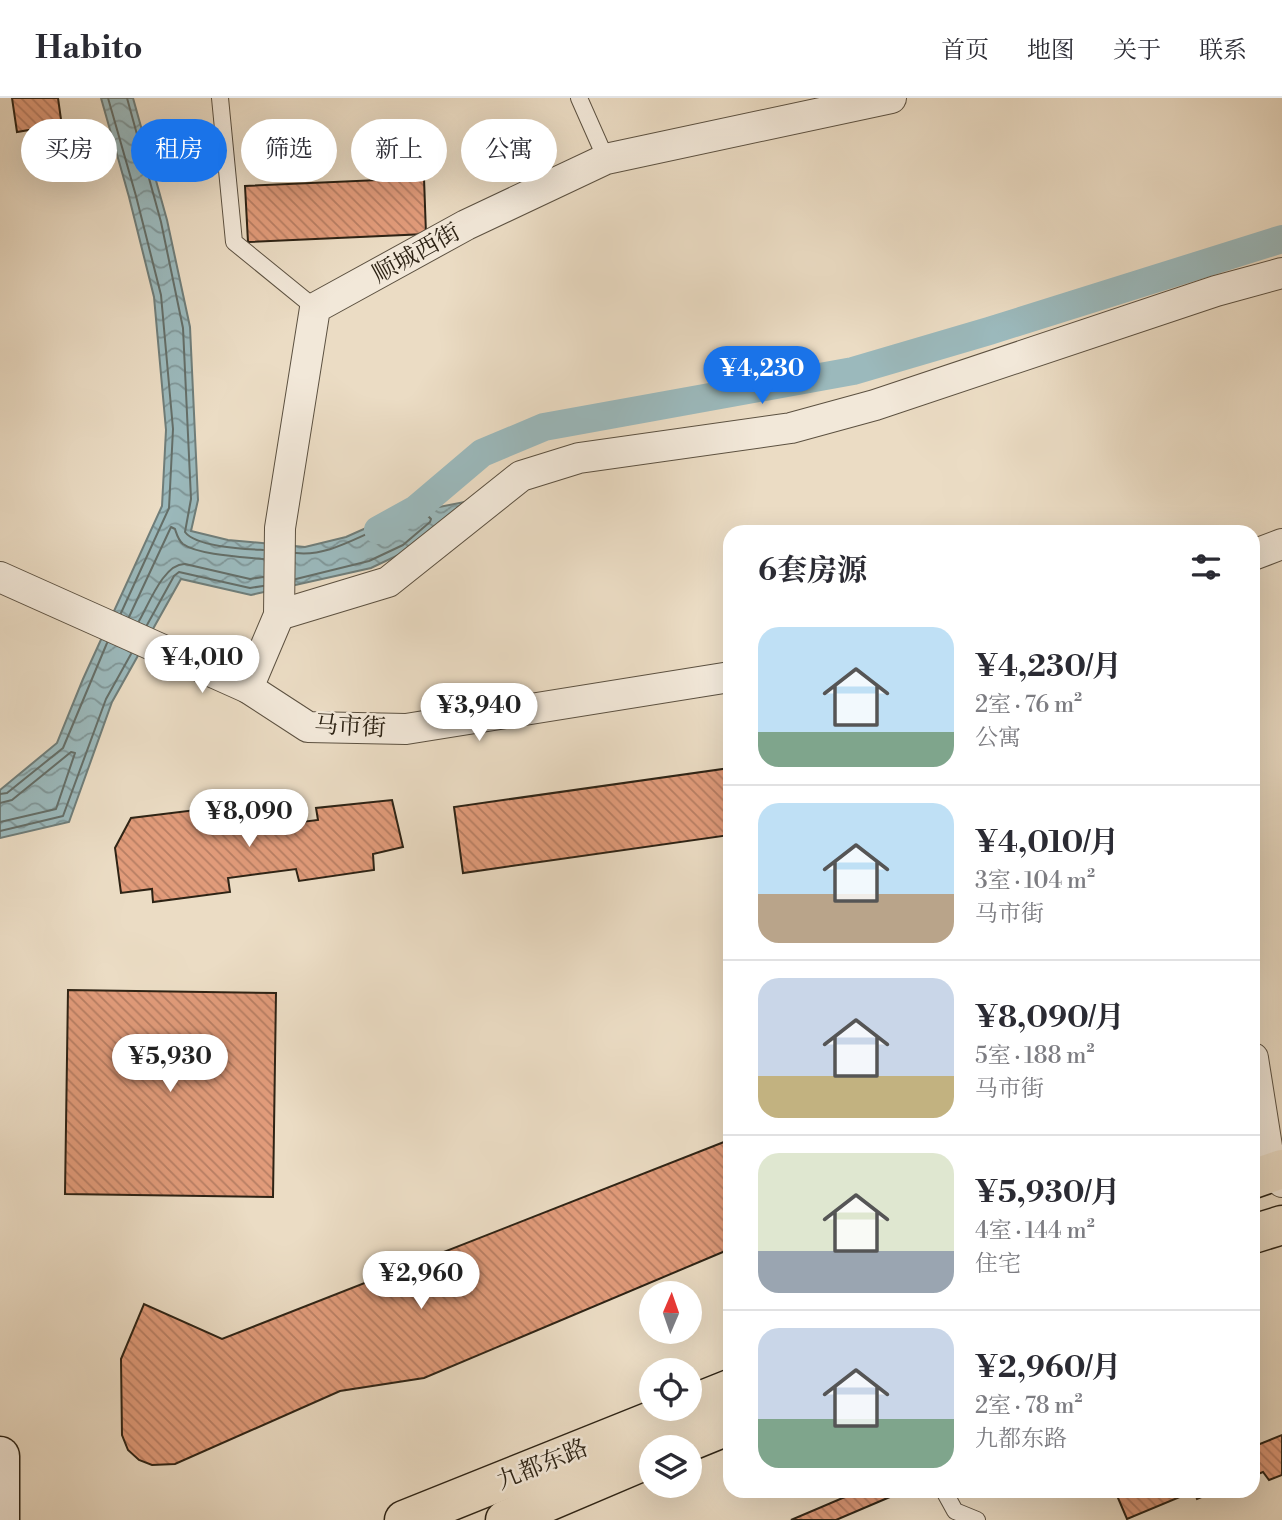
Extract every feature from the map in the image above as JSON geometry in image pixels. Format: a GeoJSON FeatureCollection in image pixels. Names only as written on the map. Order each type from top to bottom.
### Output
{"type":"FeatureCollection","features":[{"type":"Feature","properties":{"kind":"highway"},"geometry":{"type":"LineString","coordinates":[[1260,1232],[1282,1225]]}},
{"type":"Feature","properties":{"kind":"highway"},"geometry":{"type":"LineString","coordinates":[[702,1400],[723,1392]]}},
{"type":"Feature","properties":{"kind":"highway","name":"九都东路"},"geometry":{"type":"LineString","coordinates":[[404,1520],[651,1421]]}},
{"type":"Feature","properties":{"kind":"highway"},"geometry":{"type":"LineString","coordinates":[[702,1436],[723,1427]]}},
{"type":"Feature","properties":{"kind":"highway","name":"九都东路"},"geometry":{"type":"LineString","coordinates":[[505,1520],[639,1463]]}},
{"type":"Feature","properties":{"kind":"main road"},"geometry":{"type":"LineString","coordinates":[[0,1456],[0,1520]]}},
{"type":"Feature","properties":{"kind":"street","name":"顺城西街"},"geometry":{"type":"LineString","coordinates":[[315,309],[466,225],[606,159],[891,98]]}},
{"type":"Feature","properties":{"kind":"street"},"geometry":{"type":"LineString","coordinates":[[279,615],[388,582],[521,476],[579,458],[791,428],[875,405],[1216,291],[1282,273]]}},
{"type":"Feature","properties":{"kind":"street"},"geometry":{"type":"LineString","coordinates":[[248,688],[279,615],[280,528],[315,309]]}},
{"type":"Feature","properties":{"kind":"street"},"geometry":{"type":"LineString","coordinates":[[1260,552],[1282,544]]}},
{"type":"Feature","properties":{"kind":"street","name":"马市街"},"geometry":{"type":"LineString","coordinates":[[0,577],[248,688],[308,727],[406,729],[723,678]]}},
{"type":"Feature","properties":{"kind":"street"},"geometry":{"type":"LineString","coordinates":[[1260,1101],[1272,1175]]}},
{"type":"Feature","properties":{"kind":"lane"},"geometry":{"type":"LineString","coordinates":[[220,98],[234,242],[315,309]]}},
{"type":"Feature","properties":{"kind":"lane"},"geometry":{"type":"LineString","coordinates":[[579,98],[606,159]]}},
{"type":"Feature","properties":{"kind":"lane"},"geometry":{"type":"LineString","coordinates":[[948,1498],[955,1511],[977,1520]]}},
{"type":"Feature","properties":{"kind":"water"},"geometry":{"type":"Polygon","coordinates":[[[101,98],[133,98],[139,119],[131,119],[131,182],[156,182],[190,327],[198,500],[191,531],[228,540],[305,547],[346,537],[393,516],[480,499],[407,551],[371,568],[251,595],[181,579],[112,702],[69,822],[0,838],[0,790],[57,743],[83,679],[162,506],[166,430],[154,297],[117,155],[117,119],[107,119],[101,98]]]}},
{"type":"Feature","properties":{"kind":"building"},"geometry":{"type":"Polygon","coordinates":[[[12,98],[58,98],[61,119],[21,119],[21,131],[17,132],[12,98]]]}},
{"type":"Feature","properties":{"kind":"building"},"geometry":{"type":"Polygon","coordinates":[[[424,182],[426,234],[248,242],[245,186],[424,182]]]}},
{"type":"Feature","properties":{"kind":"building"},"geometry":{"type":"Polygon","coordinates":[[[723,769],[723,836],[463,873],[454,807],[723,769]]]}},
{"type":"Feature","properties":{"kind":"building"},"geometry":{"type":"Polygon","coordinates":[[[392,800],[403,847],[373,854],[374,870],[299,881],[296,869],[228,878],[230,892],[153,902],[152,889],[121,893],[115,848],[131,818],[212,808],[214,833],[318,820],[316,808],[392,800]]]}},
{"type":"Feature","properties":{"kind":"building"},"geometry":{"type":"Polygon","coordinates":[[[68,990],[276,993],[273,1197],[65,1194],[68,990]]]}},
{"type":"Feature","properties":{"kind":"building"},"geometry":{"type":"Polygon","coordinates":[[[723,1142],[723,1252],[654,1281],[639,1281],[639,1287],[424,1378],[340,1391],[175,1464],[152,1465],[139,1460],[128,1450],[122,1435],[121,1359],[144,1304],[222,1339],[723,1142]]]}},
{"type":"Feature","properties":{"kind":"building"},"geometry":{"type":"Polygon","coordinates":[[[1282,1435],[1282,1475],[1269,1480],[1263,1472],[1260,1473],[1260,1444],[1282,1435]]]}},
{"type":"Feature","properties":{"kind":"building"},"geometry":{"type":"Polygon","coordinates":[[[843,1498],[888,1498],[836,1520],[791,1520],[843,1498]]]}},
{"type":"Feature","properties":{"kind":"building"},"geometry":{"type":"Polygon","coordinates":[[[1118,1498],[1177,1498],[1127,1519],[1118,1498]]]}},
{"type":"Feature","properties":{"kind":"waterway"},"geometry":{"type":"LineString","coordinates":[[378,530],[416,509],[482,453],[544,427],[853,371],[1282,239]]}}]}
